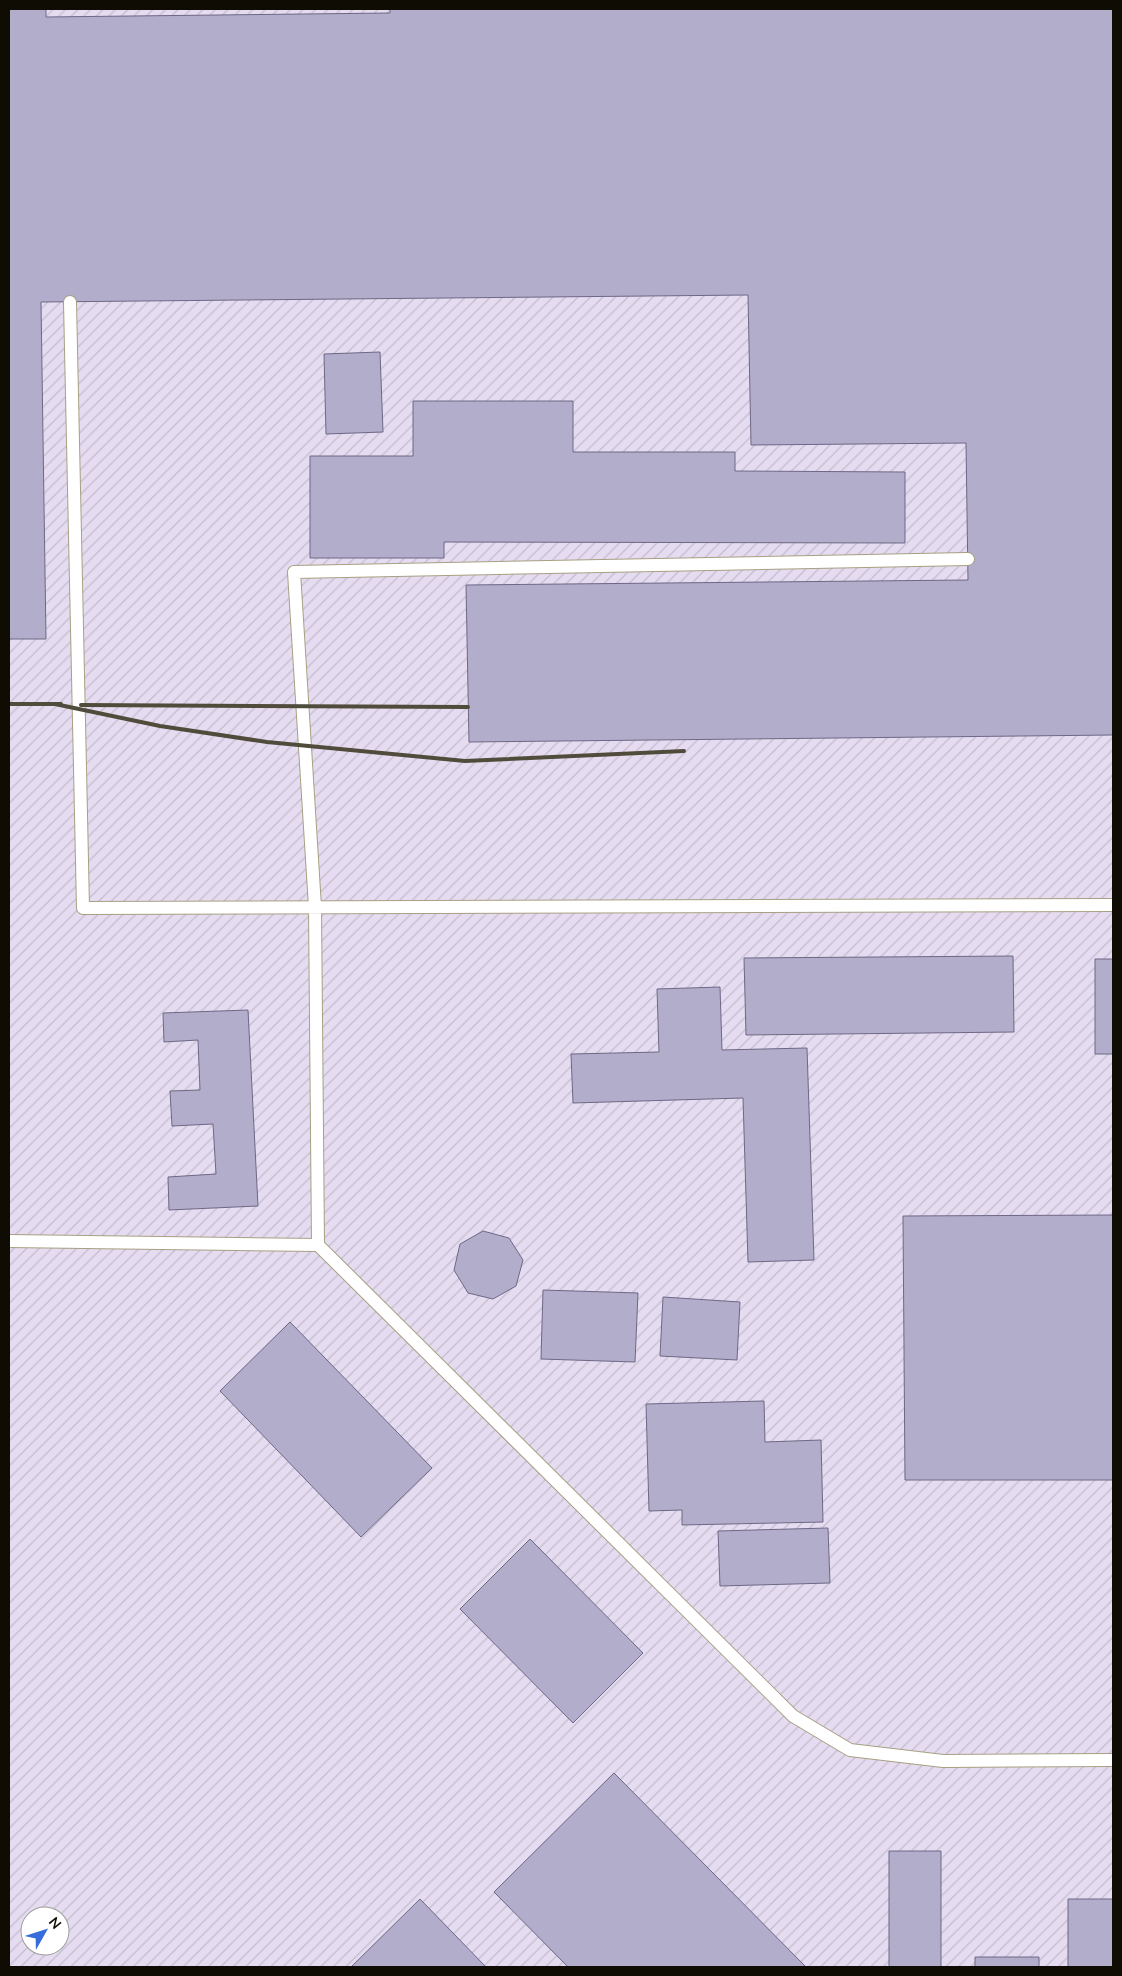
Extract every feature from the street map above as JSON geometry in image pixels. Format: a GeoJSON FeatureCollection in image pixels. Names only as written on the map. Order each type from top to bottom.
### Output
{"type":"FeatureCollection","features":[{"type":"Feature","properties":{"kind":"lane"},"geometry":{"type":"LineString","coordinates":[[70,302],[83,908],[1113,905]]}},
{"type":"Feature","properties":{"kind":"lane"},"geometry":{"type":"LineString","coordinates":[[318,1245],[315,907],[294,572],[968,559]]}},
{"type":"Feature","properties":{"kind":"lane"},"geometry":{"type":"LineString","coordinates":[[9,1241],[318,1245],[793,1716],[850,1750],[943,1762],[1113,1760]]}},
{"type":"Feature","properties":{"kind":"shaded area"},"geometry":{"type":"Polygon","coordinates":[[[9,9],[1113,9],[1113,1967],[9,1967],[9,9]]]}},
{"type":"Feature","properties":{"kind":"building"},"geometry":{"type":"Polygon","coordinates":[[[9,9],[46,9],[46,17],[390,13],[390,9],[1113,9],[1113,735],[469,742],[466,585],[968,580],[966,443],[751,445],[748,295],[41,302],[46,639],[9,639],[9,9]]]}},
{"type":"Feature","properties":{"kind":"building"},"geometry":{"type":"Polygon","coordinates":[[[380,352],[383,432],[326,434],[324,354],[380,352]]]}},
{"type":"Feature","properties":{"kind":"building"},"geometry":{"type":"Polygon","coordinates":[[[413,401],[573,401],[573,452],[735,452],[735,471],[905,472],[905,543],[444,542],[444,558],[310,558],[310,456],[413,456],[413,401]]]}},
{"type":"Feature","properties":{"kind":"building"},"geometry":{"type":"Polygon","coordinates":[[[1013,956],[1014,1032],[746,1035],[744,958],[1013,956]]]}},
{"type":"Feature","properties":{"kind":"building"},"geometry":{"type":"Polygon","coordinates":[[[1095,959],[1113,959],[1113,1054],[1095,1054],[1095,959]]]}},
{"type":"Feature","properties":{"kind":"building"},"geometry":{"type":"Polygon","coordinates":[[[720,987],[722,1050],[807,1048],[814,1260],[748,1262],[743,1098],[573,1103],[571,1054],[659,1052],[657,989],[720,987]]]}},
{"type":"Feature","properties":{"kind":"building"},"geometry":{"type":"Polygon","coordinates":[[[248,1010],[258,1206],[169,1210],[168,1177],[216,1174],[213,1124],[172,1126],[170,1091],[200,1090],[198,1040],[164,1042],[163,1013],[248,1010]]]}},
{"type":"Feature","properties":{"kind":"building"},"geometry":{"type":"Polygon","coordinates":[[[1113,1215],[1113,1480],[905,1480],[903,1216],[1113,1215]]]}},
{"type":"Feature","properties":{"kind":"building"},"geometry":{"type":"Polygon","coordinates":[[[483,1231],[509,1238],[523,1260],[516,1286],[493,1299],[468,1293],[454,1270],[460,1244],[483,1231]]]}},
{"type":"Feature","properties":{"kind":"building"},"geometry":{"type":"Polygon","coordinates":[[[543,1290],[638,1293],[635,1362],[541,1359],[543,1290]]]}},
{"type":"Feature","properties":{"kind":"building"},"geometry":{"type":"Polygon","coordinates":[[[663,1297],[740,1302],[737,1360],[660,1356],[663,1297]]]}},
{"type":"Feature","properties":{"kind":"building"},"geometry":{"type":"Polygon","coordinates":[[[290,1322],[432,1468],[361,1537],[220,1391],[290,1322]]]}},
{"type":"Feature","properties":{"kind":"building"},"geometry":{"type":"Polygon","coordinates":[[[764,1401],[765,1442],[821,1440],[823,1522],[682,1525],[682,1510],[649,1511],[646,1404],[764,1401]]]}},
{"type":"Feature","properties":{"kind":"building"},"geometry":{"type":"Polygon","coordinates":[[[828,1528],[830,1583],[720,1586],[718,1531],[828,1528]]]}},
{"type":"Feature","properties":{"kind":"building"},"geometry":{"type":"Polygon","coordinates":[[[530,1539],[643,1653],[573,1723],[460,1609],[530,1539]]]}},
{"type":"Feature","properties":{"kind":"building"},"geometry":{"type":"Polygon","coordinates":[[[614,1773],[806,1967],[568,1967],[494,1892],[614,1773]]]}},
{"type":"Feature","properties":{"kind":"building"},"geometry":{"type":"Polygon","coordinates":[[[889,1851],[941,1851],[941,1967],[889,1967],[889,1851]]]}},
{"type":"Feature","properties":{"kind":"building"},"geometry":{"type":"Polygon","coordinates":[[[420,1899],[486,1967],[351,1967],[420,1899]]]}},
{"type":"Feature","properties":{"kind":"building"},"geometry":{"type":"Polygon","coordinates":[[[1068,1899],[1113,1899],[1113,1967],[1068,1967],[1068,1899]]]}},
{"type":"Feature","properties":{"kind":"building"},"geometry":{"type":"Polygon","coordinates":[[[975,1957],[1039,1957],[1039,1967],[975,1967],[975,1957]]]}},
{"type":"Feature","properties":{"kind":"railway"},"geometry":{"type":"LineString","coordinates":[[9,704],[61,704]]}},
{"type":"Feature","properties":{"kind":"railway"},"geometry":{"type":"LineString","coordinates":[[55,704],[160,726],[267,742],[465,761],[684,751]]}},
{"type":"Feature","properties":{"kind":"railway"},"geometry":{"type":"LineString","coordinates":[[81,705],[468,707]]}}]}
